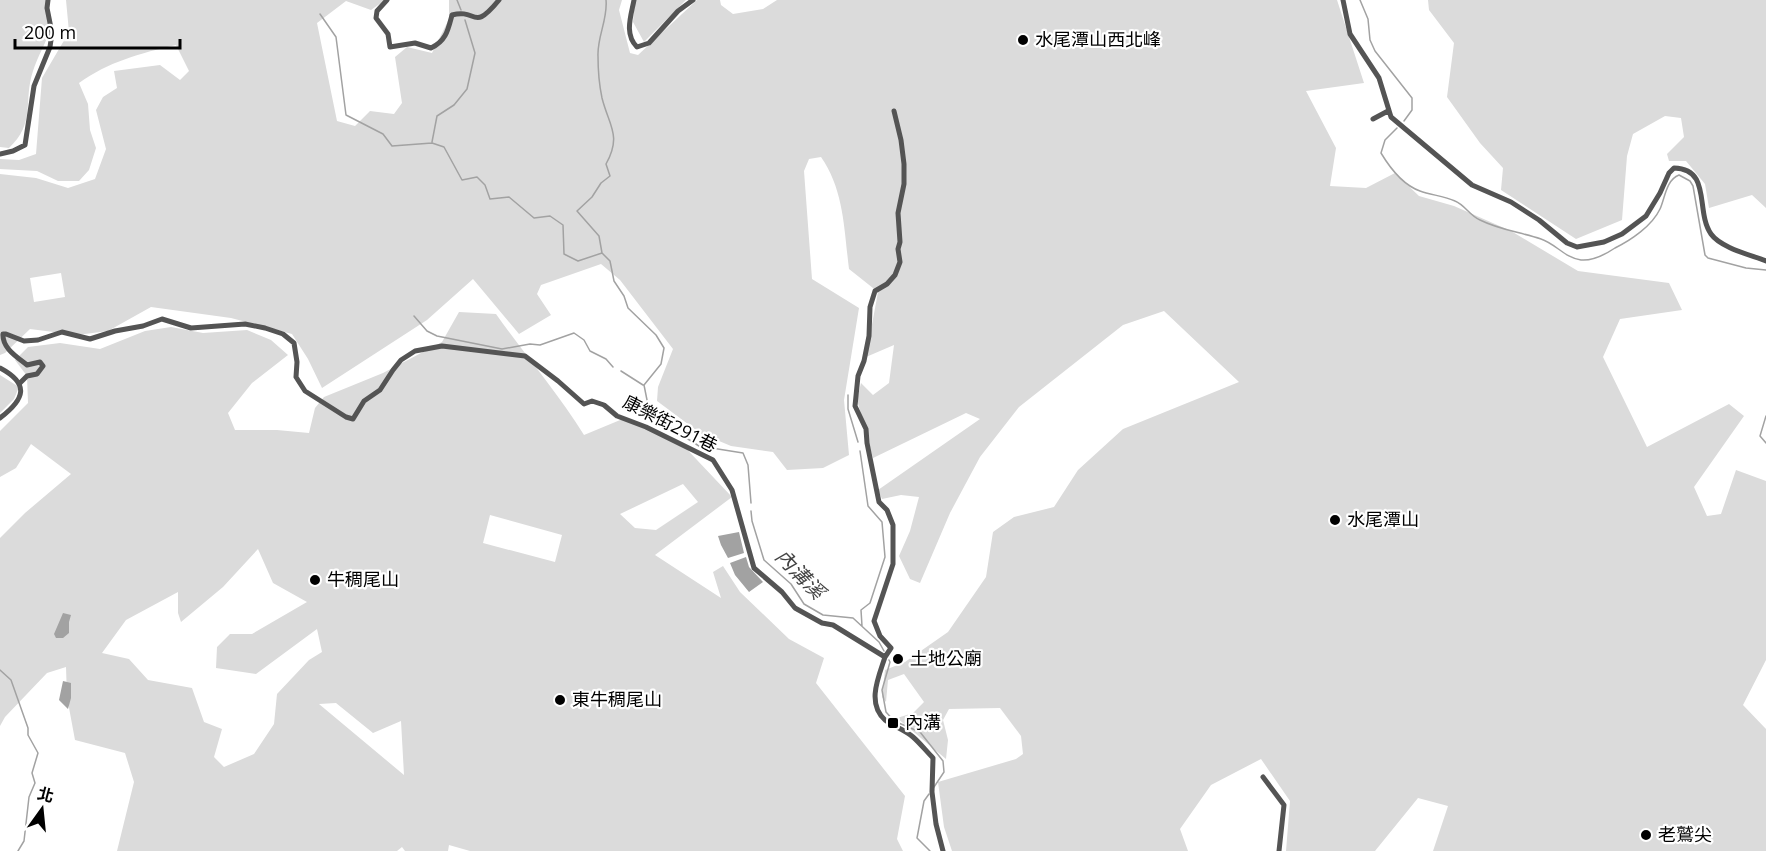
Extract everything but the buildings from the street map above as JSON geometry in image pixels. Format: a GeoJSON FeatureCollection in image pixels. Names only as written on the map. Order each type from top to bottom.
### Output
{"type":"FeatureCollection","features":[{"type":"Feature","properties":{"kind":"street"},"geometry":{"type":"LineString","coordinates":[[0,154],[25,145],[34,86],[50,47],[52,33],[46,8],[48,0]]}},
{"type":"Feature","properties":{"kind":"street"},"geometry":{"type":"LineString","coordinates":[[387,0],[377,11],[376,18],[387,34],[390,47],[415,43],[431,48],[439,44],[447,34],[452,15],[458,14],[476,19],[491,11],[499,0]]}},
{"type":"Feature","properties":{"kind":"street"},"geometry":{"type":"LineString","coordinates":[[634,0],[629,28],[630,40],[637,47],[649,43],[678,11],[693,0]]}},
{"type":"Feature","properties":{"kind":"street"},"geometry":{"type":"LineString","coordinates":[[1343,0],[1350,34],[1379,78],[1391,117],[1472,185],[1510,202],[1539,220],[1567,243],[1577,247],[1604,242],[1622,234],[1646,216],[1654,205],[1668,172],[1674,168],[1683,168],[1698,179],[1707,226],[1717,241],[1766,261]]}},
{"type":"Feature","properties":{"kind":"street"},"geometry":{"type":"LineString","coordinates":[[894,111],[904,164],[904,184],[898,213],[900,262],[895,275],[875,291],[870,307],[869,336],[864,361],[858,376],[855,406],[866,429],[879,502],[887,510],[892,525],[892,564],[874,621],[880,636],[891,648],[885,657],[875,688],[878,710],[885,720],[915,738],[933,758],[932,792],[936,824],[943,851]]}},
{"type":"Feature","properties":{"kind":"street"},"geometry":{"type":"LineString","coordinates":[[1374,119],[1388,111]]}},
{"type":"Feature","properties":{"kind":"street","name":"康樂街291巷"},"geometry":{"type":"LineString","coordinates":[[20,383],[27,375],[37,374],[44,366],[40,362],[27,365],[13,355],[2,339],[3,334],[24,341],[38,340],[62,332],[90,339],[162,319],[191,328],[245,324],[283,334],[294,343],[297,362],[296,377],[299,385],[305,391],[353,419],[364,401],[380,390],[401,360],[415,351],[442,346],[525,356],[584,404],[592,401],[604,405],[617,416],[646,427],[713,460],[732,490],[753,568],[782,592],[795,608],[822,623],[833,625],[885,657]]}},
{"type":"Feature","properties":{"kind":"street"},"geometry":{"type":"LineString","coordinates":[[0,368],[20,383],[20,398],[0,418]]}},
{"type":"Feature","properties":{"kind":"street"},"geometry":{"type":"LineString","coordinates":[[1263,777],[1284,805],[1279,851]]}},
{"type":"Feature","properties":{"kind":"shaded area"},"geometry":{"type":"Polygon","coordinates":[[[0,0],[47,0],[50,22],[47,37],[30,82],[26,121],[23,130],[9,148],[0,147],[0,0]]]}},
{"type":"Feature","properties":{"kind":"shaded area"},"geometry":{"type":"Polygon","coordinates":[[[66,0],[385,0],[371,10],[346,1],[317,23],[337,121],[355,126],[370,111],[394,114],[402,103],[395,57],[407,47],[432,53],[449,19],[449,0],[622,0],[619,10],[630,53],[638,55],[697,0],[720,0],[721,5],[733,14],[763,9],[777,0],[1337,0],[1364,83],[1306,91],[1336,148],[1330,186],[1366,188],[1395,173],[1419,196],[1454,206],[1511,231],[1578,271],[1669,283],[1682,310],[1620,319],[1603,357],[1647,447],[1729,404],[1744,416],[1694,487],[1707,516],[1721,514],[1736,470],[1766,481],[1766,660],[1743,705],[1766,729],[1766,851],[1433,851],[1448,806],[1418,798],[1375,851],[1286,851],[1290,801],[1261,759],[1211,785],[1180,829],[1188,851],[952,851],[944,827],[938,782],[1016,759],[1023,754],[1021,736],[1000,708],[949,709],[943,720],[948,740],[946,759],[897,718],[913,713],[924,702],[904,674],[888,680],[886,702],[882,697],[885,670],[905,662],[948,632],[986,577],[993,532],[1014,517],[1054,507],[1078,470],[1123,429],[1239,382],[1164,311],[1123,325],[1019,407],[980,457],[950,513],[920,583],[910,579],[899,556],[910,531],[919,497],[901,495],[882,499],[878,490],[980,419],[966,413],[873,458],[857,400],[861,383],[873,395],[889,383],[894,345],[866,357],[878,292],[849,269],[839,196],[829,170],[821,157],[809,159],[804,171],[812,279],[859,308],[844,400],[849,455],[823,468],[787,470],[773,452],[731,446],[700,433],[657,401],[658,387],[673,349],[620,280],[601,264],[541,285],[537,294],[551,315],[519,334],[473,279],[427,320],[322,388],[308,359],[292,334],[231,318],[151,307],[108,331],[77,335],[30,329],[0,355],[0,174],[36,178],[68,188],[95,179],[106,149],[96,110],[103,97],[117,88],[114,71],[160,65],[180,80],[189,71],[176,45],[125,59],[101,69],[79,83],[88,104],[90,130],[96,148],[89,170],[79,181],[58,181],[37,171],[0,169],[0,159],[19,160],[36,154],[42,78],[69,32],[66,0]],[[61,273],[30,278],[34,302],[65,297],[61,273]]]}},
{"type":"Feature","properties":{"kind":"shaded area"},"geometry":{"type":"Polygon","coordinates":[[[635,0],[686,0],[644,42],[633,22],[635,0]]]}},
{"type":"Feature","properties":{"kind":"shaded area"},"geometry":{"type":"Polygon","coordinates":[[[1428,0],[1766,0],[1766,208],[1752,195],[1709,208],[1705,184],[1686,161],[1669,161],[1667,154],[1684,137],[1681,118],[1665,116],[1633,134],[1627,156],[1622,220],[1576,239],[1501,190],[1503,168],[1480,143],[1447,97],[1454,43],[1429,10],[1428,0]]]}},
{"type":"Feature","properties":{"kind":"shaded area"},"geometry":{"type":"Polygon","coordinates":[[[459,312],[496,314],[584,435],[625,418],[680,442],[732,497],[655,555],[721,598],[713,572],[723,566],[740,592],[789,639],[824,658],[816,683],[905,796],[897,839],[903,851],[470,851],[449,845],[448,851],[405,851],[402,847],[397,851],[117,851],[134,782],[125,753],[75,740],[67,697],[66,667],[47,673],[5,717],[0,726],[0,538],[25,513],[71,474],[31,444],[16,468],[0,477],[0,431],[28,403],[27,376],[15,360],[28,347],[60,343],[100,349],[145,331],[171,327],[203,333],[247,330],[271,340],[288,355],[252,383],[228,413],[235,430],[309,433],[315,408],[324,397],[383,373],[442,342],[459,312]],[[683,484],[620,514],[635,528],[656,530],[698,502],[683,484]],[[490,515],[483,543],[555,562],[562,535],[490,515]],[[258,549],[223,587],[181,622],[178,613],[178,592],[126,620],[102,653],[129,659],[148,680],[192,688],[204,722],[222,729],[214,757],[224,767],[254,754],[274,724],[277,694],[309,660],[322,652],[317,629],[256,674],[216,668],[217,647],[230,634],[252,634],[307,602],[273,583],[258,549]],[[336,703],[319,704],[404,775],[401,721],[373,733],[336,703]]]}},
{"type":"Feature","properties":{"kind":"shaded area"},"geometry":{"type":"Polygon","coordinates":[[[0,375],[19,387],[14,399],[0,413],[0,375]]]}},
{"type":"Feature","properties":{"kind":"shaded area"},"geometry":{"type":"Polygon","coordinates":[[[739,532],[744,553],[728,558],[718,536],[739,532]]]}},
{"type":"Feature","properties":{"kind":"shaded area"},"geometry":{"type":"Polygon","coordinates":[[[746,557],[749,567],[763,582],[749,592],[735,575],[730,563],[746,557]]]}},
{"type":"Feature","properties":{"kind":"shaded area"},"geometry":{"type":"Polygon","coordinates":[[[63,613],[71,615],[69,633],[63,638],[56,638],[54,634],[63,613]]]}},
{"type":"Feature","properties":{"kind":"shaded area"},"geometry":{"type":"Polygon","coordinates":[[[63,681],[71,683],[68,709],[59,700],[63,681]]]}},
{"type":"Feature","properties":{"kind":"waterway","name":"內溝溪"},"geometry":{"type":"LineString","coordinates":[[457,0],[461,10]]}},
{"type":"Feature","properties":{"kind":"waterway"},"geometry":{"type":"LineString","coordinates":[[602,253],[599,236],[577,211],[610,176],[606,164],[611,154],[614,138],[602,98],[598,61],[606,0]]}},
{"type":"Feature","properties":{"kind":"waterway"},"geometry":{"type":"LineString","coordinates":[[1360,0],[1368,19],[1370,40],[1375,51],[1412,98],[1412,110],[1404,121]]}},
{"type":"Feature","properties":{"kind":"waterway","name":"內溝溪"},"geometry":{"type":"LineString","coordinates":[[320,14],[336,37],[346,115],[383,134],[392,146],[432,143],[444,147],[462,180],[477,177],[485,185],[490,199],[509,197],[534,218],[550,216],[563,225],[564,254],[578,261],[602,253],[610,261],[614,281],[624,296],[628,308],[656,335],[664,348],[661,364],[644,385],[650,415],[699,446],[743,453],[748,465],[751,503]]}},
{"type":"Feature","properties":{"kind":"waterway","name":"內溝溪"},"geometry":{"type":"LineString","coordinates":[[432,142],[437,116],[454,105],[467,89],[475,53],[465,20]]}},
{"type":"Feature","properties":{"kind":"waterway"},"geometry":{"type":"LineString","coordinates":[[1397,128],[1385,140],[1381,153],[1408,185],[1420,191],[1455,201],[1476,218],[1488,223],[1546,241],[1575,259],[1585,260],[1599,257],[1640,232],[1652,221],[1660,209],[1671,181],[1679,175],[1690,181],[1693,186],[1705,255],[1708,258],[1746,268],[1766,270]]}},
{"type":"Feature","properties":{"kind":"waterway"},"geometry":{"type":"LineString","coordinates":[[414,316],[427,331],[437,336],[502,349],[530,344],[540,345],[574,333],[584,340],[590,351],[606,359],[613,367]]}},
{"type":"Feature","properties":{"kind":"waterway"},"geometry":{"type":"LineString","coordinates":[[621,371],[643,385]]}},
{"type":"Feature","properties":{"kind":"waterway"},"geometry":{"type":"LineString","coordinates":[[848,395],[848,409],[858,442]]}},
{"type":"Feature","properties":{"kind":"waterway"},"geometry":{"type":"LineString","coordinates":[[1766,416],[1760,436],[1766,443]]}},
{"type":"Feature","properties":{"kind":"waterway"},"geometry":{"type":"LineString","coordinates":[[860,451],[868,506],[882,522],[885,557],[870,603],[861,610],[862,626]]}},
{"type":"Feature","properties":{"kind":"waterway","name":"內溝溪"},"geometry":{"type":"LineString","coordinates":[[751,511],[764,560],[791,584],[804,604],[823,615],[853,618],[879,642],[884,651]]}},
{"type":"Feature","properties":{"kind":"waterway","name":"內溝溪"},"geometry":{"type":"LineString","coordinates":[[889,660],[882,690],[886,712],[894,721],[920,732],[943,761],[944,772],[934,787]]}},
{"type":"Feature","properties":{"kind":"waterway"},"geometry":{"type":"LineString","coordinates":[[0,670],[11,680],[28,728],[28,735],[38,753],[32,773],[35,783],[29,797],[24,841],[18,851]]}},
{"type":"Feature","properties":{"kind":"waterway","name":"內溝溪"},"geometry":{"type":"LineString","coordinates":[[929,794],[924,801],[917,838],[930,851]]}},
{"type":"Feature","properties":{"kind":"place","name":"水尾潭山西北峰"},"geometry":{"type":"Point","coordinates":[1023,40]}},
{"type":"Feature","properties":{"kind":"place","name":"水尾潭山"},"geometry":{"type":"Point","coordinates":[1335,520]}},
{"type":"Feature","properties":{"kind":"place","name":"牛稠尾山"},"geometry":{"type":"Point","coordinates":[315,580]}},
{"type":"Feature","properties":{"kind":"place","name":"土地公廟"},"geometry":{"type":"Point","coordinates":[898,659]}},
{"type":"Feature","properties":{"kind":"place","name":"東牛稠尾山"},"geometry":{"type":"Point","coordinates":[560,700]}},
{"type":"Feature","properties":{"kind":"place","name":"內溝"},"geometry":{"type":"Point","coordinates":[893,723]}},
{"type":"Feature","properties":{"kind":"place","name":"老鷲尖"},"geometry":{"type":"Point","coordinates":[1646,835]}}]}
